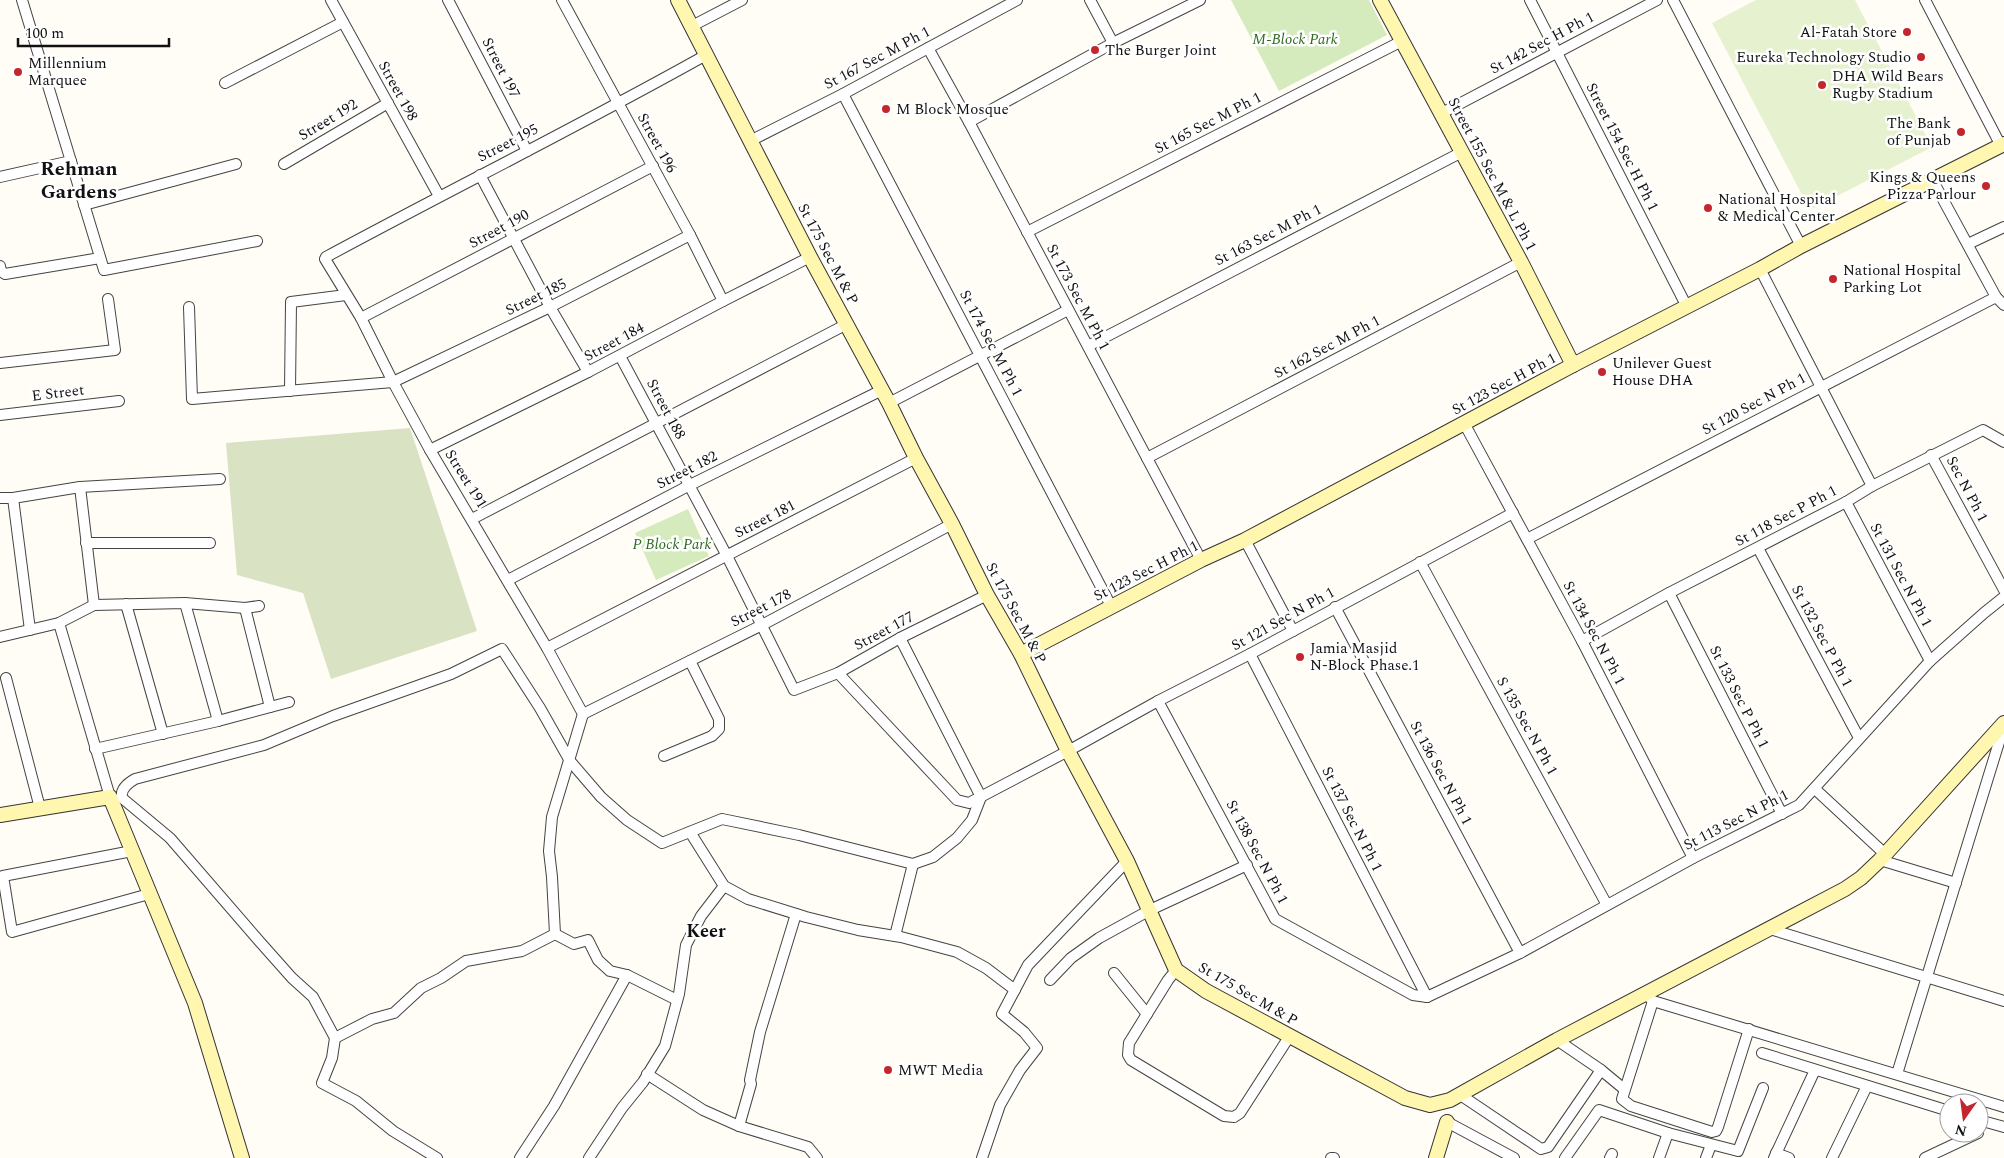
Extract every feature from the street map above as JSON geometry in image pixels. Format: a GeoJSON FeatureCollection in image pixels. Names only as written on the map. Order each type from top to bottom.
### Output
{"type":"FeatureCollection","features":[{"type":"Feature","properties":{"kind":"street"},"geometry":{"type":"LineString","coordinates":[[22,0],[104,270],[257,241]]}},
{"type":"Feature","properties":{"kind":"street","name":"Street 198"},"geometry":{"type":"LineString","coordinates":[[331,0],[439,196]]}},
{"type":"Feature","properties":{"kind":"street","name":"Street 197"},"geometry":{"type":"LineString","coordinates":[[448,0],[527,151]]}},
{"type":"Feature","properties":{"kind":"street","name":"Street 196"},"geometry":{"type":"LineString","coordinates":[[562,0],[690,235],[723,301]]}},
{"type":"Feature","properties":{"kind":"street","name":"St 175 Sec M & P"},"geometry":{"type":"LineString","coordinates":[[678,0],[810,257],[952,524],[987,595],[1021,654],[1068,751],[1128,861],[1176,970],[1206,991],[1289,1037],[1405,1098],[1430,1105],[1454,1097],[1557,1040],[1649,997],[1845,889],[1861,878],[1882,857],[2004,725]]}},
{"type":"Feature","properties":{"kind":"street"},"geometry":{"type":"LineString","coordinates":[[692,26],[742,0]]}},
{"type":"Feature","properties":{"kind":"street","name":"St 167 Sec M Ph 1"},"geometry":{"type":"LineString","coordinates":[[750,141],[843,94],[1017,0]]}},
{"type":"Feature","properties":{"kind":"street"},"geometry":{"type":"LineString","coordinates":[[1090,0],[1113,43]]}},
{"type":"Feature","properties":{"kind":"street"},"geometry":{"type":"LineString","coordinates":[[969,122],[1113,43],[1200,0]]}},
{"type":"Feature","properties":{"kind":"street","name":"Street 155 Sec M & L Ph 1"},"geometry":{"type":"LineString","coordinates":[[1380,0],[1442,113],[1573,365]]}},
{"type":"Feature","properties":{"kind":"street","name":"Street 154 Sec H Ph 1"},"geometry":{"type":"LineString","coordinates":[[1530,0],[1687,307]]}},
{"type":"Feature","properties":{"kind":"street","name":"St 142 Sec H Ph 1"},"geometry":{"type":"LineString","coordinates":[[1442,113],[1656,0]]}},
{"type":"Feature","properties":{"kind":"street"},"geometry":{"type":"LineString","coordinates":[[1673,0],[1801,246]]}},
{"type":"Feature","properties":{"kind":"street"},"geometry":{"type":"LineString","coordinates":[[1925,0],[2002,145]]}},
{"type":"Feature","properties":{"kind":"street"},"geometry":{"type":"LineString","coordinates":[[225,83],[343,22]]}},
{"type":"Feature","properties":{"kind":"street","name":"St 165 Sec M Ph 1"},"geometry":{"type":"LineString","coordinates":[[1027,232],[1402,41]]}},
{"type":"Feature","properties":{"kind":"street","name":"St 173 Sec M Ph 1"},"geometry":{"type":"LineString","coordinates":[[928,48],[1201,560]]}},
{"type":"Feature","properties":{"kind":"street","name":"Street 195"},"geometry":{"type":"LineString","coordinates":[[325,259],[439,196],[618,104],[706,55]]}},
{"type":"Feature","properties":{"kind":"street","name":"St 174 Sec M Ph 1"},"geometry":{"type":"LineString","coordinates":[[843,94],[1112,606]]}},
{"type":"Feature","properties":{"kind":"street","name":"Street 192"},"geometry":{"type":"LineString","coordinates":[[284,164],[388,102]]}},
{"type":"Feature","properties":{"kind":"street","name":"St 123 Sec H Ph 1"},"geometry":{"type":"LineString","coordinates":[[1021,654],[1201,560],[1245,540],[1801,246],[2002,145]]}},
{"type":"Feature","properties":{"kind":"street","name":"St 163 Sec M Ph 1"},"geometry":{"type":"LineString","coordinates":[[1088,346],[1462,152]]}},
{"type":"Feature","properties":{"kind":"street"},"geometry":{"type":"LineString","coordinates":[[0,177],[71,161]]}},
{"type":"Feature","properties":{"kind":"street"},"geometry":{"type":"LineString","coordinates":[[84,205],[236,164]]}},
{"type":"Feature","properties":{"kind":"street","name":"Street 190"},"geometry":{"type":"LineString","coordinates":[[361,318],[653,166]]}},
{"type":"Feature","properties":{"kind":"street"},"geometry":{"type":"LineString","coordinates":[[480,175],[550,307],[588,372]]}},
{"type":"Feature","properties":{"kind":"street"},"geometry":{"type":"LineString","coordinates":[[1933,181],[1996,296],[2004,305]]}},
{"type":"Feature","properties":{"kind":"street"},"geometry":{"type":"LineString","coordinates":[[1968,244],[2004,227]]}},
{"type":"Feature","properties":{"kind":"street","name":"Street 185"},"geometry":{"type":"LineString","coordinates":[[189,307],[192,400],[393,382],[550,307],[690,235]]}},
{"type":"Feature","properties":{"kind":"street","name":"Street 184"},"geometry":{"type":"LineString","coordinates":[[430,450],[620,356],[810,257]]}},
{"type":"Feature","properties":{"kind":"street"},"geometry":{"type":"LineString","coordinates":[[0,266],[1,272],[5,274],[100,258]]}},
{"type":"Feature","properties":{"kind":"street","name":"Street 191"},"geometry":{"type":"LineString","coordinates":[[325,259],[361,318],[430,450],[508,580],[582,714]]}},
{"type":"Feature","properties":{"kind":"street","name":"St 162 Sec M Ph 1"},"geometry":{"type":"LineString","coordinates":[[1147,458],[1520,262]]}},
{"type":"Feature","properties":{"kind":"street"},"geometry":{"type":"LineString","coordinates":[[1760,269],[1872,486]]}},
{"type":"Feature","properties":{"kind":"street"},"geometry":{"type":"LineString","coordinates":[[290,392],[291,302],[346,296]]}},
{"type":"Feature","properties":{"kind":"street","name":"St 120 Sec N Ph 1"},"geometry":{"type":"LineString","coordinates":[[1527,539],[1996,296]]}},
{"type":"Feature","properties":{"kind":"street"},"geometry":{"type":"LineString","coordinates":[[0,363],[115,350],[108,299]]}},
{"type":"Feature","properties":{"kind":"street"},"geometry":{"type":"LineString","coordinates":[[889,403],[1068,310]]}},
{"type":"Feature","properties":{"kind":"street"},"geometry":{"type":"LineString","coordinates":[[472,519],[846,324]]}},
{"type":"Feature","properties":{"kind":"street","name":"Street 188"},"geometry":{"type":"LineString","coordinates":[[620,356],[727,556],[794,690]]}},
{"type":"Feature","properties":{"kind":"street","name":"Street 182"},"geometry":{"type":"LineString","coordinates":[[508,580],[690,485],[882,390]]}},
{"type":"Feature","properties":{"kind":"street","name":"E Street"},"geometry":{"type":"LineString","coordinates":[[0,415],[119,401]]}},
{"type":"Feature","properties":{"kind":"street","name":"St 134 Sec N Ph 1"},"geometry":{"type":"LineString","coordinates":[[1464,423],[1582,641],[1693,858]]}},
{"type":"Feature","properties":{"kind":"street","name":"St 118 Sec P Ph 1"},"geometry":{"type":"LineString","coordinates":[[1582,641],[1669,593],[1846,502],[1872,486],[1983,430],[2004,442]]}},
{"type":"Feature","properties":{"kind":"street","name":"Sec N Ph 1"},"geometry":{"type":"LineString","coordinates":[[1931,455],[2004,590]]}},
{"type":"Feature","properties":{"kind":"street","name":"Street 181"},"geometry":{"type":"LineString","coordinates":[[547,648],[916,458]]}},
{"type":"Feature","properties":{"kind":"street"},"geometry":{"type":"LineString","coordinates":[[0,498],[14,498],[80,487],[220,479]]}},
{"type":"Feature","properties":{"kind":"street"},"geometry":{"type":"LineString","coordinates":[[80,487],[94,605]]}},
{"type":"Feature","properties":{"kind":"street"},"geometry":{"type":"LineString","coordinates":[[14,498],[30,630]]}},
{"type":"Feature","properties":{"kind":"street","name":"St 131 Sec N Ph 1"},"geometry":{"type":"LineString","coordinates":[[1846,502],[1930,662]]}},
{"type":"Feature","properties":{"kind":"street","name":"St 121 Sec N Ph 1"},"geometry":{"type":"LineString","coordinates":[[981,797],[1513,513]]}},
{"type":"Feature","properties":{"kind":"street","name":"Street 178"},"geometry":{"type":"LineString","coordinates":[[582,714],[762,625],[952,524]]}},
{"type":"Feature","properties":{"kind":"street"},"geometry":{"type":"LineString","coordinates":[[1245,540],[1293,631]]}},
{"type":"Feature","properties":{"kind":"street"},"geometry":{"type":"LineString","coordinates":[[86,542],[210,543]]}},
{"type":"Feature","properties":{"kind":"street","name":"St 132 Sec P Ph 1"},"geometry":{"type":"LineString","coordinates":[[1758,548],[1859,738]]}},
{"type":"Feature","properties":{"kind":"street","name":"S 135 Sec N Ph 1"},"geometry":{"type":"LineString","coordinates":[[1420,562],[1607,905]]}},
{"type":"Feature","properties":{"kind":"street","name":"St 133 Sec P Ph 1"},"geometry":{"type":"LineString","coordinates":[[1669,593],[1782,814]]}},
{"type":"Feature","properties":{"kind":"street","name":"Street 177"},"geometry":{"type":"LineString","coordinates":[[794,690],[838,673],[900,638],[987,595]]}},
{"type":"Feature","properties":{"kind":"street","name":"St 113 Sec N Ph 1"},"geometry":{"type":"LineString","coordinates":[[1427,997],[1520,953],[1693,858],[1799,805],[1930,662],[1984,613],[2004,598]]}},
{"type":"Feature","properties":{"kind":"street"},"geometry":{"type":"LineString","coordinates":[[0,637],[59,623],[94,605],[185,603],[245,608],[259,606]]}},
{"type":"Feature","properties":{"kind":"street"},"geometry":{"type":"LineString","coordinates":[[185,603],[218,720]]}},
{"type":"Feature","properties":{"kind":"street"},"geometry":{"type":"LineString","coordinates":[[126,604],[163,734]]}},
{"type":"Feature","properties":{"kind":"street","name":"St 136 Sec N Ph 1"},"geometry":{"type":"LineString","coordinates":[[1335,607],[1520,953]]}},
{"type":"Feature","properties":{"kind":"street"},"geometry":{"type":"LineString","coordinates":[[245,608],[270,707]]}},
{"type":"Feature","properties":{"kind":"street"},"geometry":{"type":"LineString","coordinates":[[59,623],[110,797],[194,1003],[242,1158]]}},
{"type":"Feature","properties":{"kind":"street"},"geometry":{"type":"LineString","coordinates":[[438,1158],[393,1130],[356,1102],[322,1083],[332,1058],[335,1038],[313,997],[292,978],[170,838],[122,798],[122,790],[127,783],[135,779],[264,745],[333,716],[451,674],[502,649],[540,708],[570,761],[601,797],[627,820],[662,844],[722,819],[799,835],[913,864],[933,857],[957,838],[972,820],[981,797],[900,638]]}},
{"type":"Feature","properties":{"kind":"street","name":"St 137 Sec N Ph 1"},"geometry":{"type":"LineString","coordinates":[[1250,654],[1427,997]]}},
{"type":"Feature","properties":{"kind":"street"},"geometry":{"type":"LineString","coordinates":[[664,756],[712,736],[719,729],[718,719],[690,661]]}},
{"type":"Feature","properties":{"kind":"street"},"geometry":{"type":"LineString","coordinates":[[838,673],[957,800],[969,802],[981,797]]}},
{"type":"Feature","properties":{"kind":"street"},"geometry":{"type":"LineString","coordinates":[[6,678],[40,808]]}},
{"type":"Feature","properties":{"kind":"street","name":"St 138 Sec N Ph 1"},"geometry":{"type":"LineString","coordinates":[[1158,701],[1275,919],[1412,995],[1427,997]]}},
{"type":"Feature","properties":{"kind":"street"},"geometry":{"type":"LineString","coordinates":[[95,749],[163,734],[288,702]]}},
{"type":"Feature","properties":{"kind":"street"},"geometry":{"type":"LineString","coordinates":[[555,934],[550,842],[552,817],[570,761],[582,714]]}},
{"type":"Feature","properties":{"kind":"street"},"geometry":{"type":"LineString","coordinates":[[1897,1074],[2004,725]]}},
{"type":"Feature","properties":{"kind":"street"},"geometry":{"type":"LineString","coordinates":[[1815,789],[1882,857],[1956,883]]}},
{"type":"Feature","properties":{"kind":"street"},"geometry":{"type":"LineString","coordinates":[[0,815],[110,797]]}},
{"type":"Feature","properties":{"kind":"street"},"geometry":{"type":"LineString","coordinates":[[690,832],[724,886],[748,899],[858,930],[895,936],[956,952],[986,968],[1016,990]]}},
{"type":"Feature","properties":{"kind":"street"},"geometry":{"type":"LineString","coordinates":[[132,851],[3,876],[12,932],[149,894]]}},
{"type":"Feature","properties":{"kind":"street"},"geometry":{"type":"LineString","coordinates":[[982,1158],[1000,1106],[1020,1070],[1037,1048],[1024,1032],[1002,1014],[1028,965],[1128,861]]}},
{"type":"Feature","properties":{"kind":"street"},"geometry":{"type":"LineString","coordinates":[[895,936],[913,864]]}},
{"type":"Feature","properties":{"kind":"street"},"geometry":{"type":"LineString","coordinates":[[1050,980],[1071,958],[1092,943],[1150,910],[1247,865]]}},
{"type":"Feature","properties":{"kind":"street"},"geometry":{"type":"LineString","coordinates":[[589,1158],[665,1046],[677,1000],[686,945],[701,916],[724,886]]}},
{"type":"Feature","properties":{"kind":"street"},"geometry":{"type":"LineString","coordinates":[[739,1126],[751,1084],[750,1080],[760,1032],[796,914]]}},
{"type":"Feature","properties":{"kind":"street"},"geometry":{"type":"LineString","coordinates":[[1770,929],[2004,1001]]}},
{"type":"Feature","properties":{"kind":"street"},"geometry":{"type":"LineString","coordinates":[[555,934],[574,944],[588,940],[598,960],[610,971],[626,975],[677,1000]]}},
{"type":"Feature","properties":{"kind":"street"},"geometry":{"type":"LineString","coordinates":[[335,1038],[372,1019],[394,1013],[421,988],[441,978],[466,961],[522,951],[555,934]]}},
{"type":"Feature","properties":{"kind":"street"},"geometry":{"type":"LineString","coordinates":[[1176,970],[1129,1043],[1128,1055],[1131,1060],[1224,1116],[1230,1117],[1240,1113],[1289,1037]]}},
{"type":"Feature","properties":{"kind":"street"},"geometry":{"type":"LineString","coordinates":[[1114,973],[1147,1014]]}},
{"type":"Feature","properties":{"kind":"street"},"geometry":{"type":"LineString","coordinates":[[520,1158],[554,1106],[626,975]]}},
{"type":"Feature","properties":{"kind":"street"},"geometry":{"type":"LineString","coordinates":[[1749,1029],[1716,1131],[1712,1132],[1631,1106],[1622,1099],[1649,997],[2004,1107]]}},
{"type":"Feature","properties":{"kind":"street"},"geometry":{"type":"LineString","coordinates":[[1557,1040],[1601,1070],[1624,1089]]}},
{"type":"Feature","properties":{"kind":"street"},"geometry":{"type":"LineString","coordinates":[[1762,1053],[1939,1108]]}},
{"type":"Feature","properties":{"kind":"street"},"geometry":{"type":"LineString","coordinates":[[1454,1097],[1541,1149],[1548,1147],[1601,1070]]}},
{"type":"Feature","properties":{"kind":"street"},"geometry":{"type":"LineString","coordinates":[[1789,1158],[1775,1156],[1815,1070]]}},
{"type":"Feature","properties":{"kind":"street"},"geometry":{"type":"LineString","coordinates":[[647,1074],[703,1110],[739,1126],[808,1147],[817,1158]]}},
{"type":"Feature","properties":{"kind":"street"},"geometry":{"type":"LineString","coordinates":[[1832,1158],[1867,1086]]}},
{"type":"Feature","properties":{"kind":"street"},"geometry":{"type":"LineString","coordinates":[[1565,1158],[1599,1110],[1668,1133],[1738,1151],[1763,1088]]}},
{"type":"Feature","properties":{"kind":"street"},"geometry":{"type":"LineString","coordinates":[[1436,1158],[1447,1122],[1514,1158]]}},
{"type":"Feature","properties":{"kind":"street"},"geometry":{"type":"LineString","coordinates":[[1659,1158],[1668,1133]]}},
{"type":"Feature","properties":{"kind":"street"},"geometry":{"type":"LineString","coordinates":[[1925,1158],[1957,1143]]}},
{"type":"Feature","properties":{"kind":"street"},"geometry":{"type":"LineString","coordinates":[[1706,1158],[1712,1145]]}},
{"type":"Feature","properties":{"kind":"green space","name":"M-Block Park"},"geometry":{"type":"Polygon","coordinates":[[[1231,0],[1369,0],[1387,35],[1279,91],[1231,0]]]}},
{"type":"Feature","properties":{"kind":"green space","name":"DHA Wild Bears Rugby Stadium"},"geometry":{"type":"Polygon","coordinates":[[[1756,0],[1855,0],[1932,147],[1810,210],[1712,23],[1756,0]]]}},
{"type":"Feature","properties":{"kind":"green space"},"geometry":{"type":"Polygon","coordinates":[[[410,428],[477,631],[331,679],[303,593],[237,575],[226,443],[410,428]]]}},
{"type":"Feature","properties":{"kind":"green space","name":"P Block Park"},"geometry":{"type":"Polygon","coordinates":[[[688,509],[709,556],[656,580],[635,533],[688,509]]]}},
{"type":"Feature","properties":{"kind":"place","name":"Al-Fatah Store"},"geometry":{"type":"Point","coordinates":[1907,32]}},
{"type":"Feature","properties":{"kind":"place","name":"The Burger Joint"},"geometry":{"type":"Point","coordinates":[1095,50]}},
{"type":"Feature","properties":{"kind":"place","name":"Eureka Technology Studio"},"geometry":{"type":"Point","coordinates":[1921,57]}},
{"type":"Feature","properties":{"kind":"place","name":"Millennium Marquee"},"geometry":{"type":"Point","coordinates":[18,72]}},
{"type":"Feature","properties":{"kind":"place","name":"DHA Wild Bears Rugby Stadium"},"geometry":{"type":"Point","coordinates":[1822,85]}},
{"type":"Feature","properties":{"kind":"place","name":"M Block Mosque"},"geometry":{"type":"Point","coordinates":[886,109]}},
{"type":"Feature","properties":{"kind":"place","name":"The Bank of Punjab"},"geometry":{"type":"Point","coordinates":[1961,132]}},
{"type":"Feature","properties":{"kind":"place","name":"Kings & Queens Pizza Parlour"},"geometry":{"type":"Point","coordinates":[1986,186]}},
{"type":"Feature","properties":{"kind":"place","name":"National Hospital & Medical Center"},"geometry":{"type":"Point","coordinates":[1708,208]}},
{"type":"Feature","properties":{"kind":"place","name":"National Hospital Parking Lot"},"geometry":{"type":"Point","coordinates":[1833,279]}},
{"type":"Feature","properties":{"kind":"place","name":"Unilever Guest House DHA"},"geometry":{"type":"Point","coordinates":[1602,372]}},
{"type":"Feature","properties":{"kind":"place","name":"Jamia Masjid N-Block Phase.1"},"geometry":{"type":"Point","coordinates":[1300,657]}},
{"type":"Feature","properties":{"kind":"place","name":"MWT Media"},"geometry":{"type":"Point","coordinates":[888,1070]}},
{"type":"Feature","properties":{"kind":"district","name":"Rehman Gardens"},"geometry":{"type":"Point","coordinates":[79,180]}},
{"type":"Feature","properties":{"kind":"district","name":"Keer"},"geometry":{"type":"Point","coordinates":[706,931]}}]}
